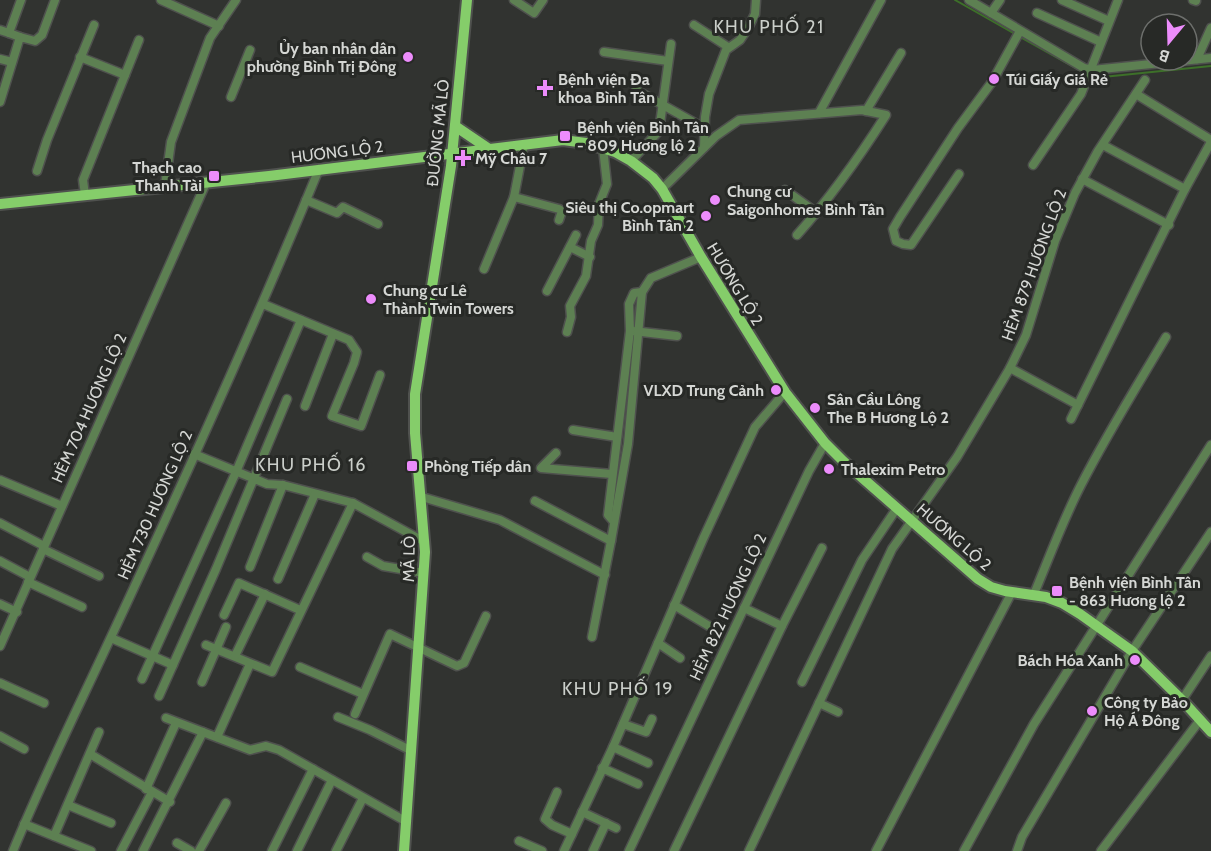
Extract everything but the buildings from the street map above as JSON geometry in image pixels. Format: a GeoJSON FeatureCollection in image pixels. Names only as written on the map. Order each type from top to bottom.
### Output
{"type":"FeatureCollection","features":[{"type":"Feature","properties":{"kind":"main road","name":"ĐƯỜNG MÃ LÒ"},"geometry":{"type":"LineString","coordinates":[[436,270],[455,126],[467,0]]}},
{"type":"Feature","properties":{"kind":"main road"},"geometry":{"type":"LineString","coordinates":[[455,126],[489,149]]}},
{"type":"Feature","properties":{"kind":"main road","name":"HƯƠNG LỘ 2"},"geometry":{"type":"LineString","coordinates":[[0,204],[206,183],[563,140],[603,148],[644,170],[662,189],[701,257],[785,392],[825,443],[857,474],[978,579],[991,587],[1034,594],[1062,603],[1132,651],[1211,732]]}},
{"type":"Feature","properties":{"kind":"main road","name":"MÃ LÒ"},"geometry":{"type":"LineString","coordinates":[[404,851],[420,647],[425,542],[415,433],[416,394],[425,326],[436,270]]}},
{"type":"Feature","properties":{"kind":"street"},"geometry":{"type":"LineString","coordinates":[[21,0],[4,32],[35,41],[42,35],[55,0]]}},
{"type":"Feature","properties":{"kind":"street"},"geometry":{"type":"LineString","coordinates":[[161,0],[219,26]]}},
{"type":"Feature","properties":{"kind":"street"},"geometry":{"type":"LineString","coordinates":[[165,186],[171,142],[210,38],[236,0]]}},
{"type":"Feature","properties":{"kind":"street"},"geometry":{"type":"LineString","coordinates":[[514,0],[534,13],[543,0]]}},
{"type":"Feature","properties":{"kind":"street"},"geometry":{"type":"LineString","coordinates":[[705,147],[704,128],[709,94],[728,47],[740,40],[755,14],[756,0]]}},
{"type":"Feature","properties":{"kind":"street"},"geometry":{"type":"LineString","coordinates":[[819,113],[881,0]]}},
{"type":"Feature","properties":{"kind":"street"},"geometry":{"type":"LineString","coordinates":[[969,0],[1090,74],[1139,67]]}},
{"type":"Feature","properties":{"kind":"street"},"geometry":{"type":"LineString","coordinates":[[991,14],[1000,0]]}},
{"type":"Feature","properties":{"kind":"street"},"geometry":{"type":"LineString","coordinates":[[1062,0],[1109,21]]}},
{"type":"Feature","properties":{"kind":"street"},"geometry":{"type":"LineString","coordinates":[[1033,165],[1081,94],[1118,0]]}},
{"type":"Feature","properties":{"kind":"street"},"geometry":{"type":"LineString","coordinates":[[1037,13],[1101,42]]}},
{"type":"Feature","properties":{"kind":"street"},"geometry":{"type":"LineString","coordinates":[[37,171],[94,25]]}},
{"type":"Feature","properties":{"kind":"street"},"geometry":{"type":"LineString","coordinates":[[694,25],[728,47]]}},
{"type":"Feature","properties":{"kind":"street"},"geometry":{"type":"LineString","coordinates":[[1199,55],[1211,28]]}},
{"type":"Feature","properties":{"kind":"street"},"geometry":{"type":"LineString","coordinates":[[959,174],[911,245],[896,241],[893,229],[900,217],[957,128],[992,82],[1020,32]]}},
{"type":"Feature","properties":{"kind":"street"},"geometry":{"type":"LineString","coordinates":[[0,101],[20,37]]}},
{"type":"Feature","properties":{"kind":"street"},"geometry":{"type":"LineString","coordinates":[[85,195],[83,180],[139,40]]}},
{"type":"Feature","properties":{"kind":"street"},"geometry":{"type":"LineString","coordinates":[[631,161],[659,131],[671,44]]}},
{"type":"Feature","properties":{"kind":"street"},"geometry":{"type":"LineString","coordinates":[[231,97],[250,50]]}},
{"type":"Feature","properties":{"kind":"street"},"geometry":{"type":"LineString","coordinates":[[604,51],[668,61]]}},
{"type":"Feature","properties":{"kind":"street"},"geometry":{"type":"LineString","coordinates":[[866,111],[901,53]]}},
{"type":"Feature","properties":{"kind":"street"},"geometry":{"type":"LineString","coordinates":[[81,57],[124,75]]}},
{"type":"Feature","properties":{"kind":"street"},"geometry":{"type":"LineString","coordinates":[[0,59],[12,62]]}},
{"type":"Feature","properties":{"kind":"street","name":"HẺM 879 HƯƠNG LỘ 2"},"geometry":{"type":"LineString","coordinates":[[748,851],[892,549],[957,457],[1010,368],[1026,335],[1055,241],[1082,179],[1145,80]]}},
{"type":"Feature","properties":{"kind":"street"},"geometry":{"type":"LineString","coordinates":[[636,90],[704,128]]}},
{"type":"Feature","properties":{"kind":"street"},"geometry":{"type":"LineString","coordinates":[[1071,419],[1211,141],[1136,94]]}},
{"type":"Feature","properties":{"kind":"street"},"geometry":{"type":"LineString","coordinates":[[662,189],[705,147],[739,120],[866,111],[886,115],[847,176],[797,235]]}},
{"type":"Feature","properties":{"kind":"street"},"geometry":{"type":"LineString","coordinates":[[484,269],[514,197],[524,145]]}},
{"type":"Feature","properties":{"kind":"street"},"geometry":{"type":"LineString","coordinates":[[1103,145],[1185,189]]}},
{"type":"Feature","properties":{"kind":"street"},"geometry":{"type":"LineString","coordinates":[[567,332],[572,316],[570,306],[586,276],[591,242],[598,225],[599,204],[607,184],[603,148]]}},
{"type":"Feature","properties":{"kind":"street","name":"HẺM 730 HƯƠNG LỘ 2"},"geometry":{"type":"LineString","coordinates":[[13,851],[63,736],[111,638],[262,304],[319,169]]}},
{"type":"Feature","properties":{"kind":"street"},"geometry":{"type":"LineString","coordinates":[[1082,179],[1168,225]]}},
{"type":"Feature","properties":{"kind":"street","name":"HẺM 704 HƯƠNG LỘ 2"},"geometry":{"type":"LineString","coordinates":[[0,646],[206,183]]}},
{"type":"Feature","properties":{"kind":"street"},"geometry":{"type":"LineString","coordinates":[[785,190],[817,213]]}},
{"type":"Feature","properties":{"kind":"street"},"geometry":{"type":"LineString","coordinates":[[514,197],[559,208],[562,211],[559,220]]}},
{"type":"Feature","properties":{"kind":"street"},"geometry":{"type":"LineString","coordinates":[[306,200],[338,213],[343,207],[378,224]]}},
{"type":"Feature","properties":{"kind":"street"},"geometry":{"type":"LineString","coordinates":[[547,291],[576,235]]}},
{"type":"Feature","properties":{"kind":"street"},"geometry":{"type":"LineString","coordinates":[[570,247],[590,257]]}},
{"type":"Feature","properties":{"kind":"street"},"geometry":{"type":"LineString","coordinates":[[614,522],[608,515],[612,474],[642,292],[651,278],[701,257]]}},
{"type":"Feature","properties":{"kind":"street"},"geometry":{"type":"LineString","coordinates":[[262,304],[349,340],[357,352],[332,416],[361,426],[380,375]]}},
{"type":"Feature","properties":{"kind":"street"},"geometry":{"type":"LineString","coordinates":[[142,679],[236,472],[300,320]]}},
{"type":"Feature","properties":{"kind":"street"},"geometry":{"type":"LineString","coordinates":[[634,331],[677,336]]}},
{"type":"Feature","properties":{"kind":"street"},"geometry":{"type":"LineString","coordinates":[[592,637],[612,541],[628,444],[634,331]]}},
{"type":"Feature","properties":{"kind":"street"},"geometry":{"type":"LineString","coordinates":[[305,406],[333,333]]}},
{"type":"Feature","properties":{"kind":"street"},"geometry":{"type":"LineString","coordinates":[[1034,594],[1080,486],[1120,413],[1166,338]]}},
{"type":"Feature","properties":{"kind":"street"},"geometry":{"type":"LineString","coordinates":[[1010,368],[1078,405]]}},
{"type":"Feature","properties":{"kind":"street"},"geometry":{"type":"LineString","coordinates":[[564,851],[613,747],[674,605],[755,427],[785,392]]}},
{"type":"Feature","properties":{"kind":"street"},"geometry":{"type":"LineString","coordinates":[[159,696],[287,399]]}},
{"type":"Feature","properties":{"kind":"street"},"geometry":{"type":"LineString","coordinates":[[573,430],[617,436]]}},
{"type":"Feature","properties":{"kind":"street","name":"HẺM 822 HƯƠNG LỘ 2"},"geometry":{"type":"LineString","coordinates":[[629,851],[809,471],[825,443]]}},
{"type":"Feature","properties":{"kind":"street"},"geometry":{"type":"LineString","coordinates":[[964,851],[1034,724],[1211,445]]}},
{"type":"Feature","properties":{"kind":"street"},"geometry":{"type":"LineString","coordinates":[[556,453],[541,468],[612,474]]}},
{"type":"Feature","properties":{"kind":"street"},"geometry":{"type":"LineString","coordinates":[[194,454],[267,484],[283,485],[353,503],[425,542]]}},
{"type":"Feature","properties":{"kind":"street"},"geometry":{"type":"LineString","coordinates":[[0,480],[62,506]]}},
{"type":"Feature","properties":{"kind":"street"},"geometry":{"type":"LineString","coordinates":[[250,567],[283,485]]}},
{"type":"Feature","properties":{"kind":"street"},"geometry":{"type":"LineString","coordinates":[[278,579],[315,494]]}},
{"type":"Feature","properties":{"kind":"street"},"geometry":{"type":"LineString","coordinates":[[422,497],[500,520],[605,575]]}},
{"type":"Feature","properties":{"kind":"street"},"geometry":{"type":"LineString","coordinates":[[535,501],[612,541]]}},
{"type":"Feature","properties":{"kind":"street"},"geometry":{"type":"LineString","coordinates":[[206,645],[272,672],[353,503]]}},
{"type":"Feature","properties":{"kind":"street"},"geometry":{"type":"LineString","coordinates":[[802,682],[862,560],[897,508]]}},
{"type":"Feature","properties":{"kind":"street"},"geometry":{"type":"LineString","coordinates":[[0,523],[99,576]]}},
{"type":"Feature","properties":{"kind":"street"},"geometry":{"type":"LineString","coordinates":[[1017,851],[1022,837],[1132,651],[1211,532]]}},
{"type":"Feature","properties":{"kind":"street"},"geometry":{"type":"LineString","coordinates":[[674,851],[822,548]]}},
{"type":"Feature","properties":{"kind":"street"},"geometry":{"type":"LineString","coordinates":[[367,557],[383,566],[424,573]]}},
{"type":"Feature","properties":{"kind":"street"},"geometry":{"type":"LineString","coordinates":[[0,561],[29,580],[82,608]]}},
{"type":"Feature","properties":{"kind":"street"},"geometry":{"type":"LineString","coordinates":[[224,615],[239,583],[300,610]]}},
{"type":"Feature","properties":{"kind":"street"},"geometry":{"type":"LineString","coordinates":[[876,851],[1012,592]]}},
{"type":"Feature","properties":{"kind":"street"},"geometry":{"type":"LineString","coordinates":[[235,656],[265,594]]}},
{"type":"Feature","properties":{"kind":"street"},"geometry":{"type":"LineString","coordinates":[[0,604],[17,612]]}},
{"type":"Feature","properties":{"kind":"street"},"geometry":{"type":"LineString","coordinates":[[674,605],[709,626]]}},
{"type":"Feature","properties":{"kind":"street"},"geometry":{"type":"LineString","coordinates":[[744,608],[782,626]]}},
{"type":"Feature","properties":{"kind":"street"},"geometry":{"type":"LineString","coordinates":[[355,714],[390,634],[456,666],[464,663],[486,616]]}},
{"type":"Feature","properties":{"kind":"street"},"geometry":{"type":"LineString","coordinates":[[202,682],[226,627]]}},
{"type":"Feature","properties":{"kind":"street"},"geometry":{"type":"LineString","coordinates":[[111,638],[173,665]]}},
{"type":"Feature","properties":{"kind":"street"},"geometry":{"type":"LineString","coordinates":[[658,643],[680,658]]}},
{"type":"Feature","properties":{"kind":"street"},"geometry":{"type":"LineString","coordinates":[[1182,700],[1211,656]]}},
{"type":"Feature","properties":{"kind":"street"},"geometry":{"type":"LineString","coordinates":[[217,737],[250,664]]}},
{"type":"Feature","properties":{"kind":"street"},"geometry":{"type":"LineString","coordinates":[[300,667],[363,694]]}},
{"type":"Feature","properties":{"kind":"street"},"geometry":{"type":"LineString","coordinates":[[0,683],[44,703]]}},
{"type":"Feature","properties":{"kind":"street"},"geometry":{"type":"LineString","coordinates":[[819,703],[838,712]]}},
{"type":"Feature","properties":{"kind":"street"},"geometry":{"type":"LineString","coordinates":[[338,717],[412,751]]}},
{"type":"Feature","properties":{"kind":"street"},"geometry":{"type":"LineString","coordinates":[[166,718],[250,750],[266,747],[279,750],[407,822]]}},
{"type":"Feature","properties":{"kind":"street"},"geometry":{"type":"LineString","coordinates":[[623,723],[646,732],[652,719]]}},
{"type":"Feature","properties":{"kind":"street"},"geometry":{"type":"LineString","coordinates":[[1101,851],[1200,720]]}},
{"type":"Feature","properties":{"kind":"street"},"geometry":{"type":"LineString","coordinates":[[121,851],[176,723]]}},
{"type":"Feature","properties":{"kind":"street"},"geometry":{"type":"LineString","coordinates":[[54,837],[99,732]]}},
{"type":"Feature","properties":{"kind":"street"},"geometry":{"type":"LineString","coordinates":[[143,851],[170,802],[203,732]]}},
{"type":"Feature","properties":{"kind":"street"},"geometry":{"type":"LineString","coordinates":[[0,736],[24,749]]}},
{"type":"Feature","properties":{"kind":"street"},"geometry":{"type":"LineString","coordinates":[[613,747],[648,763]]}},
{"type":"Feature","properties":{"kind":"street"},"geometry":{"type":"LineString","coordinates":[[90,754],[170,802]]}},
{"type":"Feature","properties":{"kind":"street"},"geometry":{"type":"LineString","coordinates":[[602,768],[638,784]]}},
{"type":"Feature","properties":{"kind":"street"},"geometry":{"type":"LineString","coordinates":[[272,851],[313,769]]}},
{"type":"Feature","properties":{"kind":"street"},"geometry":{"type":"LineString","coordinates":[[297,851],[332,780]]}},
{"type":"Feature","properties":{"kind":"street"},"geometry":{"type":"LineString","coordinates":[[557,792],[545,819],[552,825],[572,834]]}},
{"type":"Feature","properties":{"kind":"street"},"geometry":{"type":"LineString","coordinates":[[336,851],[363,798]]}},
{"type":"Feature","properties":{"kind":"street"},"geometry":{"type":"LineString","coordinates":[[199,851],[226,803]]}},
{"type":"Feature","properties":{"kind":"street"},"geometry":{"type":"LineString","coordinates":[[68,805],[111,823]]}},
{"type":"Feature","properties":{"kind":"street"},"geometry":{"type":"LineString","coordinates":[[582,812],[616,828]]}},
{"type":"Feature","properties":{"kind":"street"},"geometry":{"type":"LineString","coordinates":[[593,851],[606,823]]}},
{"type":"Feature","properties":{"kind":"street"},"geometry":{"type":"LineString","coordinates":[[24,824],[91,851]]}},
{"type":"Feature","properties":{"kind":"street"},"geometry":{"type":"LineString","coordinates":[[519,841],[542,851]]}},
{"type":"Feature","properties":{"kind":"street"},"geometry":{"type":"LineString","coordinates":[[177,843],[191,851]]}},
{"type":"Feature","properties":{"kind":"waterway"},"geometry":{"type":"LineString","coordinates":[[955,0],[1015,34]]}},
{"type":"Feature","properties":{"kind":"waterway"},"geometry":{"type":"LineString","coordinates":[[1020,37],[1086,74]]}},
{"type":"Feature","properties":{"kind":"waterway"},"geometry":{"type":"LineString","coordinates":[[1091,76],[1093,78],[1211,66]]}},
{"type":"Feature","properties":{"kind":"place","name":"Ủy ban nhân dân phường Bình Trị Đông"},"geometry":{"type":"Point","coordinates":[408,57]}},
{"type":"Feature","properties":{"kind":"place","name":"Túi Giấy Giá Rẻ"},"geometry":{"type":"Point","coordinates":[994,79]}},
{"type":"Feature","properties":{"kind":"place","name":"Bệnh viện Đa khoa Bình Tân"},"geometry":{"type":"Point","coordinates":[545,88]}},
{"type":"Feature","properties":{"kind":"place","name":"Bệnh viện Bình Tân - 809 Hương lộ 2"},"geometry":{"type":"Point","coordinates":[565,136]}},
{"type":"Feature","properties":{"kind":"place","name":"Mỹ Châu 7"},"geometry":{"type":"Point","coordinates":[463,158]}},
{"type":"Feature","properties":{"kind":"place","name":"Thạch cao Thanh Tài"},"geometry":{"type":"Point","coordinates":[214,176]}},
{"type":"Feature","properties":{"kind":"place","name":"Chung cư Saigonhomes Bình Tân"},"geometry":{"type":"Point","coordinates":[715,200]}},
{"type":"Feature","properties":{"kind":"place","name":"Siêu thị Co.opmart Bình Tân 2"},"geometry":{"type":"Point","coordinates":[706,216]}},
{"type":"Feature","properties":{"kind":"place","name":"Chung cư Lê Thành Twin Towers"},"geometry":{"type":"Point","coordinates":[371,299]}},
{"type":"Feature","properties":{"kind":"place","name":"VLXD Trung Cảnh"},"geometry":{"type":"Point","coordinates":[776,390]}},
{"type":"Feature","properties":{"kind":"place","name":"Sân Cầu Lông The B Hương Lộ 2"},"geometry":{"type":"Point","coordinates":[815,408]}},
{"type":"Feature","properties":{"kind":"place","name":"Phòng Tiếp dân"},"geometry":{"type":"Point","coordinates":[412,466]}},
{"type":"Feature","properties":{"kind":"place","name":"Thalexim Petro"},"geometry":{"type":"Point","coordinates":[829,469]}},
{"type":"Feature","properties":{"kind":"place","name":"Bệnh viện Bình Tân - 863 Hương lộ 2"},"geometry":{"type":"Point","coordinates":[1057,591]}},
{"type":"Feature","properties":{"kind":"place","name":"Bách Hóa Xanh"},"geometry":{"type":"Point","coordinates":[1135,660]}},
{"type":"Feature","properties":{"kind":"place","name":"Công ty Bảo Hộ Á Đông"},"geometry":{"type":"Point","coordinates":[1092,711]}},
{"type":"Feature","properties":{"kind":"district","name":"KHU PHỐ 21"},"geometry":{"type":"Point","coordinates":[769,27]}},
{"type":"Feature","properties":{"kind":"district","name":"KHU PHỐ 16"},"geometry":{"type":"Point","coordinates":[311,465]}},
{"type":"Feature","properties":{"kind":"district","name":"KHU PHỐ 19"},"geometry":{"type":"Point","coordinates":[618,689]}}]}
